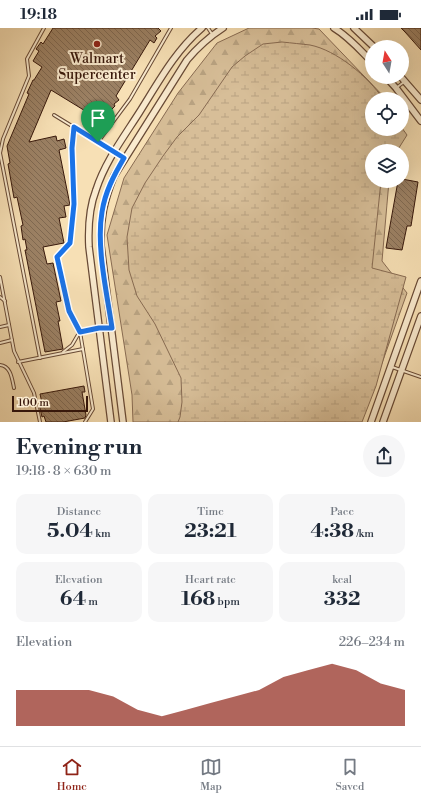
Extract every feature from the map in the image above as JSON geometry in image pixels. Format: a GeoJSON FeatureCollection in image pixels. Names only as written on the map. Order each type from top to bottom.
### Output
{"type":"FeatureCollection","features":[{"type":"Feature","properties":{"kind":"street"},"geometry":{"type":"LineString","coordinates":[[111,422],[89,246],[88,227],[91,209],[103,171],[114,152],[178,53],[192,36],[202,28]]}},
{"type":"Feature","properties":{"kind":"street"},"geometry":{"type":"LineString","coordinates":[[123,422],[101,246],[100,228],[102,211],[114,176],[124,158],[187,60],[212,34],[223,28]]}},
{"type":"Feature","properties":{"kind":"street"},"geometry":{"type":"LineString","coordinates":[[334,28],[343,34],[365,55]]}},
{"type":"Feature","properties":{"kind":"street"},"geometry":{"type":"LineString","coordinates":[[354,28],[367,40]]}},
{"type":"Feature","properties":{"kind":"street"},"geometry":{"type":"LineString","coordinates":[[392,84],[421,121]]}},
{"type":"Feature","properties":{"kind":"street"},"geometry":{"type":"LineString","coordinates":[[407,84],[421,100]]}},
{"type":"Feature","properties":{"kind":"street"},"geometry":{"type":"LineString","coordinates":[[371,422],[421,281]]}},
{"type":"Feature","properties":{"kind":"street"},"geometry":{"type":"LineString","coordinates":[[383,422],[421,316]]}},
{"type":"Feature","properties":{"kind":"lane"},"geometry":{"type":"LineString","coordinates":[[40,358],[0,153],[3,139],[29,76],[27,59],[44,28]]}},
{"type":"Feature","properties":{"kind":"lane"},"geometry":{"type":"LineString","coordinates":[[98,142],[130,99],[171,28]]}},
{"type":"Feature","properties":{"kind":"lane"},"geometry":{"type":"LineString","coordinates":[[208,28],[212,34]]}},
{"type":"Feature","properties":{"kind":"lane"},"geometry":{"type":"LineString","coordinates":[[396,88],[399,84]]}},
{"type":"Feature","properties":{"kind":"lane"},"geometry":{"type":"LineString","coordinates":[[54,115],[124,158]]}},
{"type":"Feature","properties":{"kind":"lane"},"geometry":{"type":"LineString","coordinates":[[74,127],[72,148],[74,204],[70,243],[57,257],[69,311],[80,332],[83,349],[93,409],[85,422]]}},
{"type":"Feature","properties":{"kind":"lane"},"geometry":{"type":"LineString","coordinates":[[0,277],[12,340],[18,362],[34,393],[40,422]]}},
{"type":"Feature","properties":{"kind":"lane"},"geometry":{"type":"LineString","coordinates":[[0,297],[5,303]]}},
{"type":"Feature","properties":{"kind":"lane"},"geometry":{"type":"LineString","coordinates":[[0,305],[5,303]]}},
{"type":"Feature","properties":{"kind":"lane"},"geometry":{"type":"LineString","coordinates":[[0,327],[9,325]]}},
{"type":"Feature","properties":{"kind":"lane"},"geometry":{"type":"LineString","coordinates":[[61,353],[72,345],[80,332],[99,328],[112,328]]}},
{"type":"Feature","properties":{"kind":"lane"},"geometry":{"type":"LineString","coordinates":[[0,343],[12,340]]}},
{"type":"Feature","properties":{"kind":"lane"},"geometry":{"type":"LineString","coordinates":[[18,362],[83,349]]}},
{"type":"Feature","properties":{"kind":"lane"},"geometry":{"type":"LineString","coordinates":[[0,365],[5,366],[10,370],[14,388]]}},
{"type":"Feature","properties":{"kind":"lane"},"geometry":{"type":"LineString","coordinates":[[390,366],[421,377]]}},
{"type":"Feature","properties":{"kind":"green space"},"geometry":{"type":"Polygon","coordinates":[[[249,28],[319,29],[365,77],[365,84],[372,84],[379,92],[365,92],[365,136],[372,136],[372,144],[365,144],[365,188],[388,188],[382,261],[407,293],[361,422],[133,422],[132,395],[107,235],[124,178],[178,93],[217,43],[249,28]]]}},
{"type":"Feature","properties":{"kind":"green space"},"geometry":{"type":"Polygon","coordinates":[[[282,42],[310,45],[330,52],[341,58],[365,78],[365,84],[371,84],[378,92],[365,92],[365,136],[406,136],[401,144],[365,144],[365,188],[380,188],[372,268],[406,277],[376,386],[362,422],[178,422],[182,402],[181,378],[155,324],[137,296],[129,270],[127,237],[132,208],[145,183],[177,137],[199,115],[232,67],[263,44],[282,42]]]}},
{"type":"Feature","properties":{"kind":"building"},"geometry":{"type":"Polygon","coordinates":[[[53,28],[158,28],[161,31],[155,36],[157,38],[154,43],[150,40],[116,96],[119,100],[114,104],[115,106],[110,111],[111,113],[106,117],[107,119],[105,123],[51,90],[29,142],[56,136],[57,141],[64,139],[66,148],[59,150],[70,205],[64,206],[66,217],[59,218],[64,243],[43,247],[47,264],[53,263],[61,301],[56,302],[63,349],[45,352],[25,250],[27,250],[25,239],[23,240],[21,226],[23,225],[17,197],[14,198],[8,164],[10,163],[7,146],[29,94],[27,93],[33,80],[42,67],[33,61],[39,51],[36,49],[41,42],[43,44],[53,28]]]}},
{"type":"Feature","properties":{"kind":"building"},"geometry":{"type":"Polygon","coordinates":[[[401,28],[421,28],[421,50],[405,32],[401,28]]]}},
{"type":"Feature","properties":{"kind":"building"},"geometry":{"type":"Polygon","coordinates":[[[409,180],[418,182],[411,226],[407,226],[402,250],[386,248],[397,188],[409,188],[409,180]]]}},
{"type":"Feature","properties":{"kind":"building"},"geometry":{"type":"Polygon","coordinates":[[[84,386],[85,392],[82,392],[86,415],[85,418],[63,422],[46,422],[44,416],[42,417],[39,404],[42,403],[40,394],[84,386]]]}},
{"type":"Feature","properties":{"kind":"place","name":"Walmart Supercenter"},"geometry":{"type":"Point","coordinates":[97,44]}},
{"type":"Feature","properties":{"kind":"route"},"geometry":{"type":"LineString","coordinates":[[74,127],[98,142],[124,158],[114,176],[107,194],[102,211],[100,228],[112,328],[99,328],[80,332],[69,311],[57,257],[70,243],[74,204],[72,148],[74,127]]}}]}
